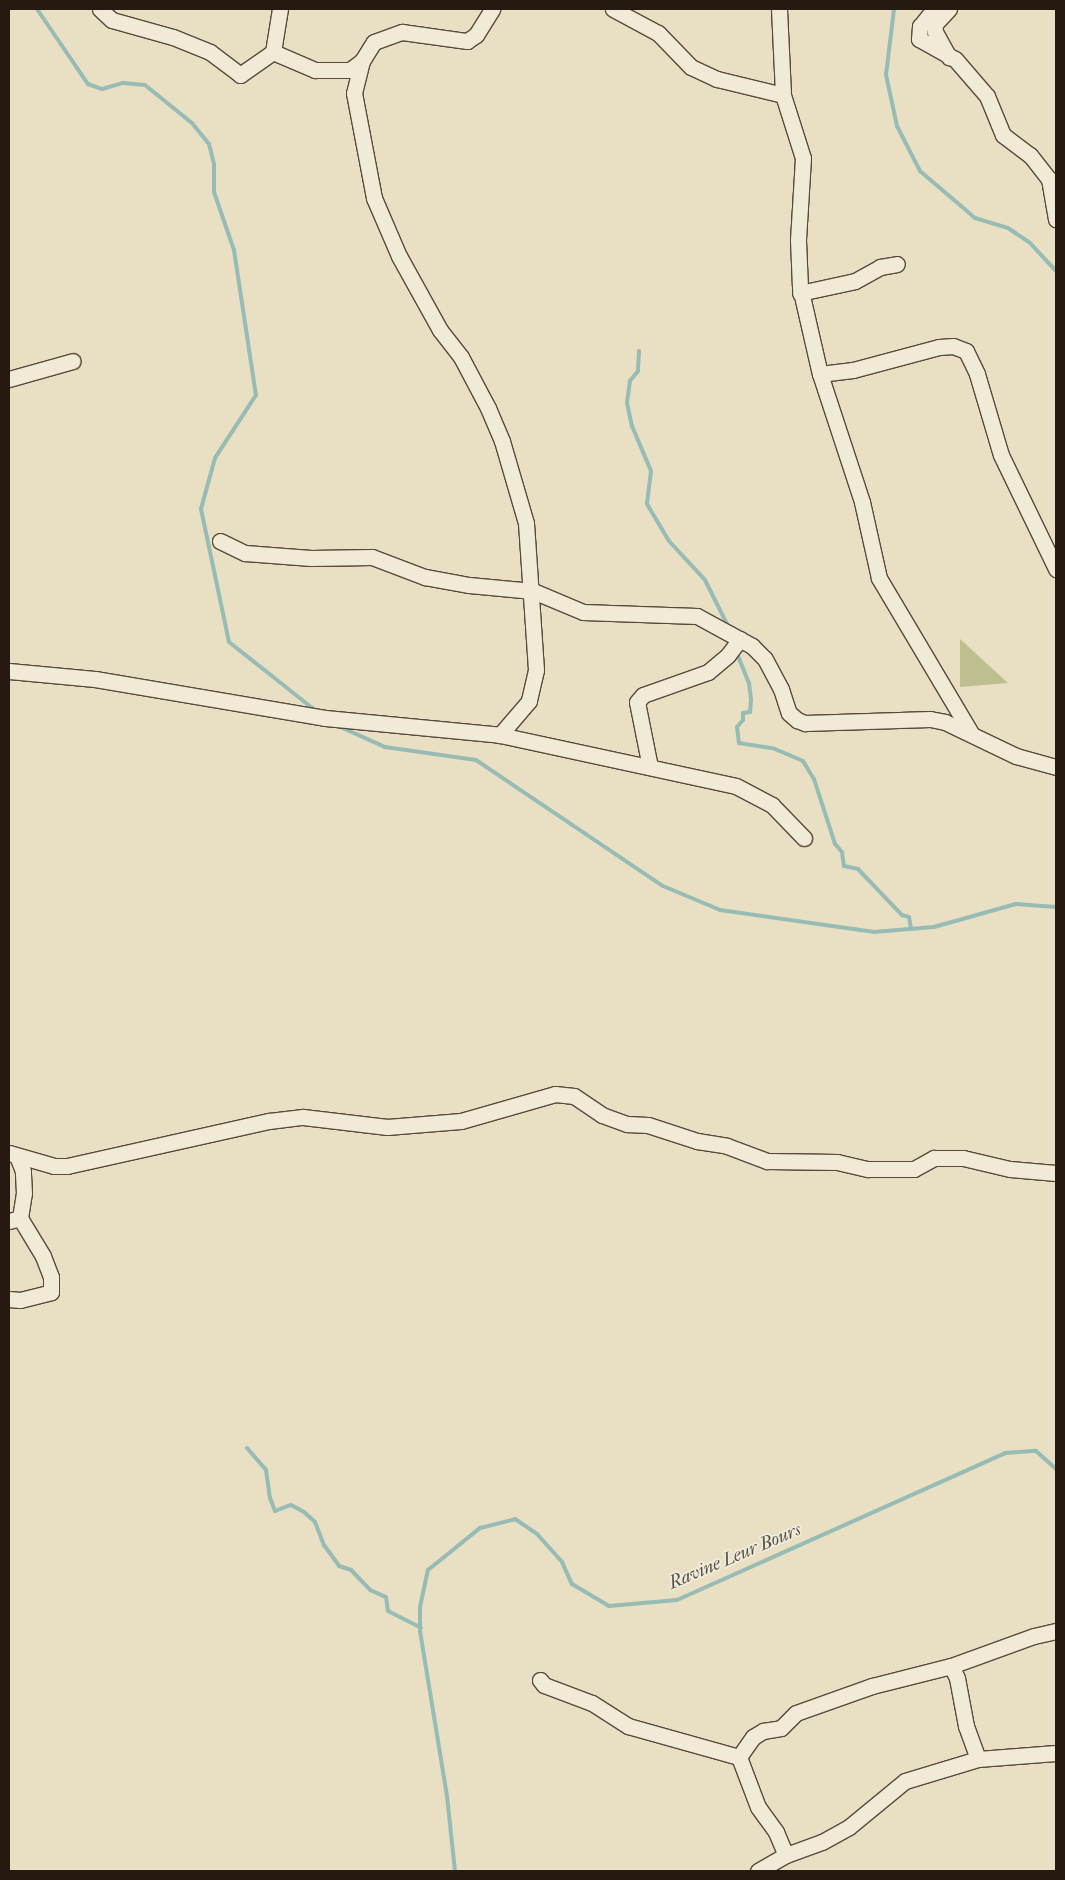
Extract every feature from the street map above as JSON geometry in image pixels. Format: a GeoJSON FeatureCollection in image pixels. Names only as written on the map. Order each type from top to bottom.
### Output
{"type":"FeatureCollection","features":[{"type":"Feature","properties":{"kind":"street"},"geometry":{"type":"LineString","coordinates":[[100,9],[112,20],[173,37],[210,52],[240,75],[273,52],[280,9]]}},
{"type":"Feature","properties":{"kind":"street"},"geometry":{"type":"LineString","coordinates":[[273,52],[315,70],[350,70],[362,60],[374,42],[402,32],[467,41],[476,35],[492,9]]}},
{"type":"Feature","properties":{"kind":"street"},"geometry":{"type":"LineString","coordinates":[[613,9],[658,33],[691,67],[717,79],[782,95]]}},
{"type":"Feature","properties":{"kind":"street"},"geometry":{"type":"LineString","coordinates":[[779,9],[782,95],[804,158],[798,240],[800,293],[820,374],[862,502],[879,578],[971,733]]}},
{"type":"Feature","properties":{"kind":"street"},"geometry":{"type":"LineString","coordinates":[[934,9],[934,25],[938,40],[949,57]]}},
{"type":"Feature","properties":{"kind":"street"},"geometry":{"type":"LineString","coordinates":[[934,9],[920,26],[919,39],[962,66],[973,83],[987,96],[1003,135],[1030,156],[1046,174],[1056,219]]}},
{"type":"Feature","properties":{"kind":"street"},"geometry":{"type":"LineString","coordinates":[[934,25],[949,9]]}},
{"type":"Feature","properties":{"kind":"street"},"geometry":{"type":"LineString","coordinates":[[362,60],[354,93],[374,198],[398,256],[440,330],[461,356],[502,441],[526,523],[533,591],[532,648],[536,670],[533,693],[500,735]]}},
{"type":"Feature","properties":{"kind":"street"},"geometry":{"type":"LineString","coordinates":[[800,293],[855,281],[880,267],[897,264]]}},
{"type":"Feature","properties":{"kind":"street"},"geometry":{"type":"LineString","coordinates":[[820,374],[853,370],[939,347],[952,346],[966,351],[977,374],[1001,455],[1056,569]]}},
{"type":"Feature","properties":{"kind":"street"},"geometry":{"type":"LineString","coordinates":[[9,379],[74,361]]}},
{"type":"Feature","properties":{"kind":"street"},"geometry":{"type":"LineString","coordinates":[[220,541],[245,553],[310,558],[372,557],[425,576],[469,586],[533,591],[583,612],[697,616],[734,646],[765,659],[781,689],[789,713],[797,720],[805,723],[930,719],[971,733],[1016,756],[1056,767]]}},
{"type":"Feature","properties":{"kind":"street"},"geometry":{"type":"LineString","coordinates":[[650,767],[637,702],[650,692],[700,677],[734,646]]}},
{"type":"Feature","properties":{"kind":"street"},"geometry":{"type":"LineString","coordinates":[[9,671],[95,679],[325,718],[500,735],[650,767],[745,790],[772,805],[804,838]]}},
{"type":"Feature","properties":{"kind":"street"},"geometry":{"type":"LineString","coordinates":[[13,1154],[54,1166],[67,1166],[269,1121],[302,1117],[387,1127],[461,1121],[555,1094],[574,1096],[602,1115],[627,1124],[648,1125],[697,1141],[726,1146],[767,1161],[836,1162],[868,1169],[914,1169],[934,1158],[963,1158],[1010,1168],[1056,1173]]}},
{"type":"Feature","properties":{"kind":"street"},"geometry":{"type":"LineString","coordinates":[[9,1298],[20,1300],[51,1292],[51,1277],[43,1256],[14,1220],[25,1182],[13,1154]]}},
{"type":"Feature","properties":{"kind":"street"},"geometry":{"type":"LineString","coordinates":[[739,1757],[753,1737],[763,1731],[781,1728],[796,1713],[872,1686],[951,1666],[1034,1636],[1056,1631]]}},
{"type":"Feature","properties":{"kind":"street"},"geometry":{"type":"LineString","coordinates":[[951,1666],[958,1678],[966,1726],[978,1759]]}},
{"type":"Feature","properties":{"kind":"street"},"geometry":{"type":"LineString","coordinates":[[540,1680],[544,1685],[592,1703],[628,1726],[739,1757]]}},
{"type":"Feature","properties":{"kind":"street"},"geometry":{"type":"LineString","coordinates":[[758,1871],[786,1855],[822,1842],[849,1827],[905,1781],[978,1759],[1056,1753]]}},
{"type":"Feature","properties":{"kind":"street"},"geometry":{"type":"LineString","coordinates":[[739,1757],[758,1807],[776,1832],[786,1855]]}},
{"type":"Feature","properties":{"kind":"green space"},"geometry":{"type":"Polygon","coordinates":[[[960,639],[1008,683],[960,687],[960,639]]]}},
{"type":"Feature","properties":{"kind":"waterway"},"geometry":{"type":"LineString","coordinates":[[37,9],[88,84],[102,89],[123,83],[145,85],[192,123],[209,144],[214,164],[214,192],[234,250],[256,395],[215,458],[201,509],[229,642],[316,711]]}},
{"type":"Feature","properties":{"kind":"waterway","name":"Ravine Leur Bours"},"geometry":{"type":"LineString","coordinates":[[894,9],[886,75],[897,126],[920,171],[975,218],[1008,228],[1030,243],[1056,271]]}},
{"type":"Feature","properties":{"kind":"waterway"},"geometry":{"type":"LineString","coordinates":[[639,351],[638,371],[630,381],[627,403],[632,426],[651,471],[647,504],[669,541],[705,580],[729,628]]}},
{"type":"Feature","properties":{"kind":"waterway"},"geometry":{"type":"LineString","coordinates":[[736,651],[749,683],[751,699],[750,712],[743,713],[743,720],[737,727],[739,743],[775,749],[803,761],[814,779],[835,844],[842,852],[844,866],[858,869],[902,915],[909,917],[911,928]]}},
{"type":"Feature","properties":{"kind":"waterway"},"geometry":{"type":"LineString","coordinates":[[336,725],[385,747],[476,760],[663,886],[720,910],[874,932],[934,927],[1016,904],[1056,907]]}},
{"type":"Feature","properties":{"kind":"waterway"},"geometry":{"type":"LineString","coordinates":[[247,1448],[266,1470],[270,1498],[275,1511],[291,1505],[304,1512],[315,1522],[324,1545],[339,1566],[351,1570],[370,1590],[386,1597],[388,1611],[421,1628]]}},
{"type":"Feature","properties":{"kind":"waterway","name":"Ravine Leur Bours"},"geometry":{"type":"LineString","coordinates":[[455,1871],[447,1796],[420,1631],[420,1607],[428,1570],[480,1528],[515,1519],[537,1534],[562,1562],[572,1584],[609,1606],[677,1600],[1005,1453],[1036,1451],[1056,1469]]}}]}
